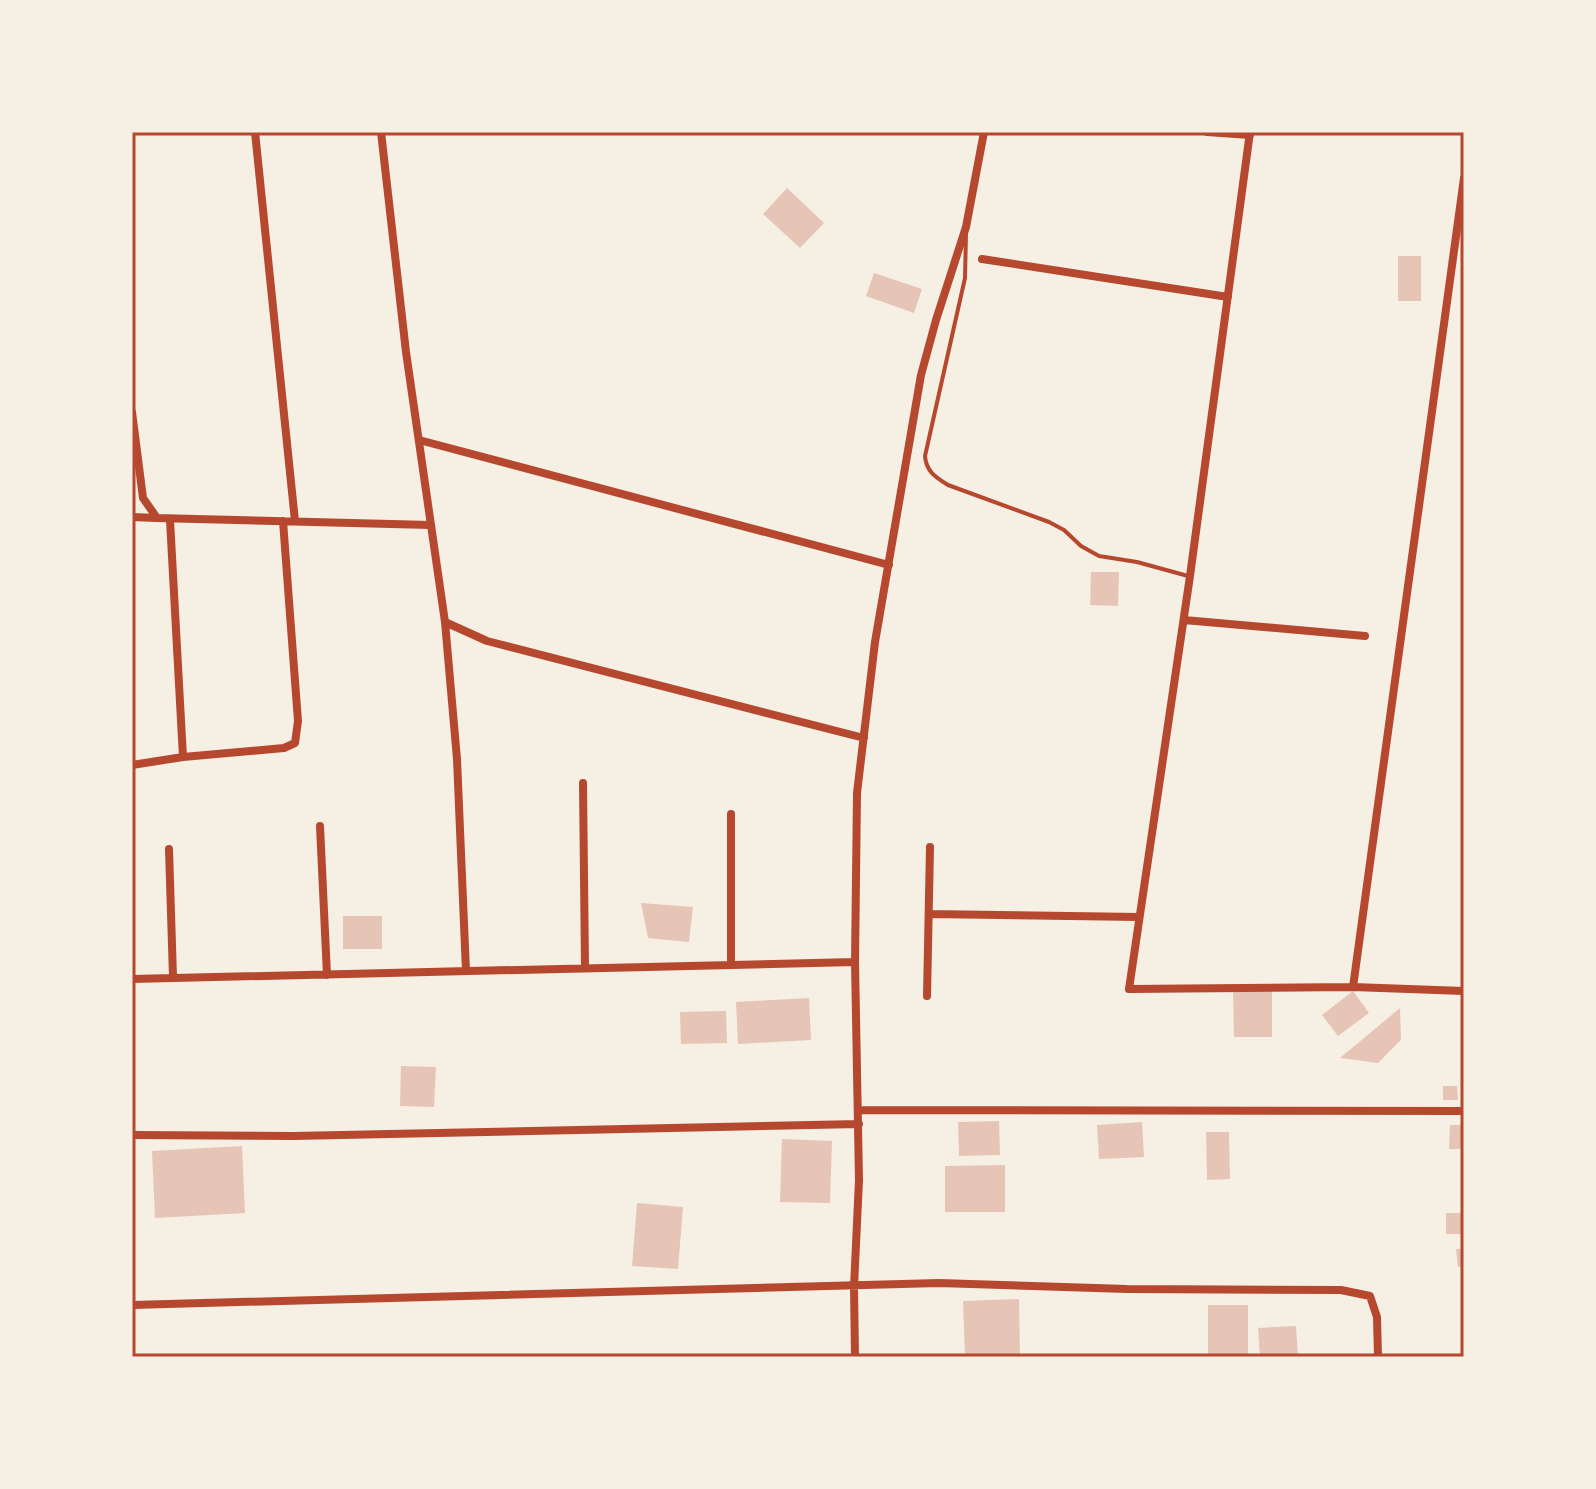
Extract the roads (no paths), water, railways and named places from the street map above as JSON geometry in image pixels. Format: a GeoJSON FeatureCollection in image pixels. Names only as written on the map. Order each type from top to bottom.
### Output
{"type":"FeatureCollection","features":[{"type":"Feature","properties":{"kind":"street"},"geometry":{"type":"LineString","coordinates":[[255,132],[295,521]]}},
{"type":"Feature","properties":{"kind":"street"},"geometry":{"type":"LineString","coordinates":[[381,132],[406,352],[445,622],[457,759],[466,971]]}},
{"type":"Feature","properties":{"kind":"street"},"geometry":{"type":"LineString","coordinates":[[855,1357],[859,1124],[855,962],[857,793],[875,642],[921,375],[966,227],[984,132]]}},
{"type":"Feature","properties":{"kind":"street"},"geometry":{"type":"LineString","coordinates":[[1207,132],[1250,134],[1184,620],[1129,989],[1353,987],[1464,991]]}},
{"type":"Feature","properties":{"kind":"street"},"geometry":{"type":"LineString","coordinates":[[1353,987],[1464,178]]}},
{"type":"Feature","properties":{"kind":"street"},"geometry":{"type":"LineString","coordinates":[[982,259],[1228,297]]}},
{"type":"Feature","properties":{"kind":"street"},"geometry":{"type":"LineString","coordinates":[[132,412],[143,498],[157,518]]}},
{"type":"Feature","properties":{"kind":"street"},"geometry":{"type":"LineString","coordinates":[[419,440],[889,565]]}},
{"type":"Feature","properties":{"kind":"street"},"geometry":{"type":"LineString","coordinates":[[132,517],[430,525]]}},
{"type":"Feature","properties":{"kind":"street"},"geometry":{"type":"LineString","coordinates":[[170,520],[183,757]]}},
{"type":"Feature","properties":{"kind":"street"},"geometry":{"type":"LineString","coordinates":[[132,765],[284,748],[295,743],[298,721],[283,521]]}},
{"type":"Feature","properties":{"kind":"street"},"geometry":{"type":"LineString","coordinates":[[1184,620],[1365,636]]}},
{"type":"Feature","properties":{"kind":"street"},"geometry":{"type":"LineString","coordinates":[[445,622],[487,641],[864,738]]}},
{"type":"Feature","properties":{"kind":"street"},"geometry":{"type":"LineString","coordinates":[[583,783],[585,968]]}},
{"type":"Feature","properties":{"kind":"street"},"geometry":{"type":"LineString","coordinates":[[731,814],[731,965]]}},
{"type":"Feature","properties":{"kind":"street"},"geometry":{"type":"LineString","coordinates":[[320,826],[327,975]]}},
{"type":"Feature","properties":{"kind":"street"},"geometry":{"type":"LineString","coordinates":[[927,996],[930,847]]}},
{"type":"Feature","properties":{"kind":"street"},"geometry":{"type":"LineString","coordinates":[[169,849],[173,977]]}},
{"type":"Feature","properties":{"kind":"street"},"geometry":{"type":"LineString","coordinates":[[929,914],[1139,917]]}},
{"type":"Feature","properties":{"kind":"street"},"geometry":{"type":"LineString","coordinates":[[132,979],[855,962]]}},
{"type":"Feature","properties":{"kind":"street"},"geometry":{"type":"LineString","coordinates":[[859,1110],[1464,1111]]}},
{"type":"Feature","properties":{"kind":"street"},"geometry":{"type":"LineString","coordinates":[[132,1135],[293,1136],[859,1124]]}},
{"type":"Feature","properties":{"kind":"street"},"geometry":{"type":"LineString","coordinates":[[132,1305],[939,1283],[1127,1289],[1341,1290],[1370,1296],[1377,1317],[1378,1357]]}},
{"type":"Feature","properties":{"kind":"lane"},"geometry":{"type":"LineString","coordinates":[[966,227],[965,278],[925,456],[928,469],[948,485],[1049,522],[1099,556],[1190,576]]}}]}
